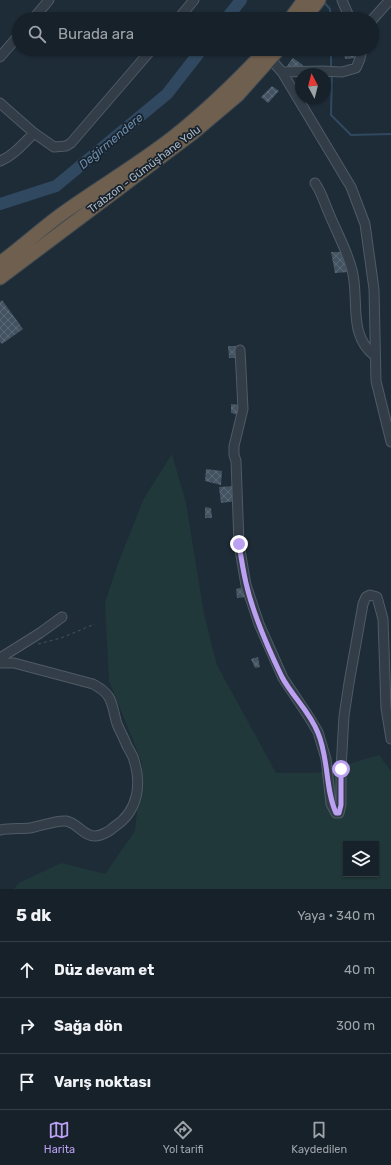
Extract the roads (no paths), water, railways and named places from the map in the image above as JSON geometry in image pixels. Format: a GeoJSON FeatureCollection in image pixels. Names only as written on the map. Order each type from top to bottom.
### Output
{"type":"FeatureCollection","features":[{"type":"Feature","properties":{"kind":"highway"},"geometry":{"type":"LineString","coordinates":[[304,10],[319,0]]}},
{"type":"Feature","properties":{"kind":"highway","name":"Trabzon - Gümüşhane Yolu"},"geometry":{"type":"LineString","coordinates":[[0,263],[58,217],[124,173],[171,138],[265,56]]}},
{"type":"Feature","properties":{"kind":"highway","name":"Trabzon - Gümüşhane Yolu"},"geometry":{"type":"LineString","coordinates":[[0,278],[193,133],[238,95],[267,56]]}},
{"type":"Feature","properties":{"kind":"street"},"geometry":{"type":"LineString","coordinates":[[39,12],[49,0]]}},
{"type":"Feature","properties":{"kind":"street"},"geometry":{"type":"LineString","coordinates":[[184,12],[194,0]]}},
{"type":"Feature","properties":{"kind":"street"},"geometry":{"type":"LineString","coordinates":[[342,0],[347,12]]}},
{"type":"Feature","properties":{"kind":"street"},"geometry":{"type":"LineString","coordinates":[[379,12],[388,0]]}},
{"type":"Feature","properties":{"kind":"street"},"geometry":{"type":"LineString","coordinates":[[0,57],[12,43]]}},
{"type":"Feature","properties":{"kind":"street"},"geometry":{"type":"LineString","coordinates":[[0,103],[34,133],[54,147],[66,146],[146,56]]}},
{"type":"Feature","properties":{"kind":"street"},"geometry":{"type":"LineString","coordinates":[[272,56],[351,187],[365,224],[374,290],[376,381],[391,442]]}},
{"type":"Feature","properties":{"kind":"street"},"geometry":{"type":"LineString","coordinates":[[282,72],[322,70],[342,72],[356,68],[361,56]]}},
{"type":"Feature","properties":{"kind":"street"},"geometry":{"type":"LineString","coordinates":[[0,161],[8,158],[34,133]]}},
{"type":"Feature","properties":{"kind":"street"},"geometry":{"type":"LineString","coordinates":[[315,183],[348,256],[356,286],[355,311],[360,333],[364,344],[375,356]]}},
{"type":"Feature","properties":{"kind":"street"},"geometry":{"type":"LineString","coordinates":[[240,350],[243,408],[234,452],[237,468],[238,529],[243,570],[259,624],[283,678],[318,732],[326,759],[331,804],[336,813],[339,813],[341,805],[341,769],[344,716],[349,683],[363,604],[366,598],[370,595],[377,597],[383,619],[386,708],[391,739]]}},
{"type":"Feature","properties":{"kind":"street"},"geometry":{"type":"LineString","coordinates":[[0,658],[40,633],[62,617]]}},
{"type":"Feature","properties":{"kind":"street"},"geometry":{"type":"LineString","coordinates":[[0,663],[14,663],[93,684],[101,688],[109,695],[119,730],[132,755],[137,772],[138,791],[128,817],[97,837],[87,835],[74,823],[65,821],[30,828],[0,830]]}},
{"type":"Feature","properties":{"kind":"waterway","name":"Değirmendere"},"geometry":{"type":"LineString","coordinates":[[232,12],[241,0]]}},
{"type":"Feature","properties":{"kind":"waterway"},"geometry":{"type":"LineString","coordinates":[[323,1],[330,9],[330,12]]}},
{"type":"Feature","properties":{"kind":"waterway","name":"Değirmendere"},"geometry":{"type":"LineString","coordinates":[[0,204],[56,186],[167,94],[197,56]]}},
{"type":"Feature","properties":{"kind":"waterway"},"geometry":{"type":"LineString","coordinates":[[331,56],[331,68]]}},
{"type":"Feature","properties":{"kind":"waterway"},"geometry":{"type":"LineString","coordinates":[[332,74],[331,115],[351,135],[391,134]]}}]}
